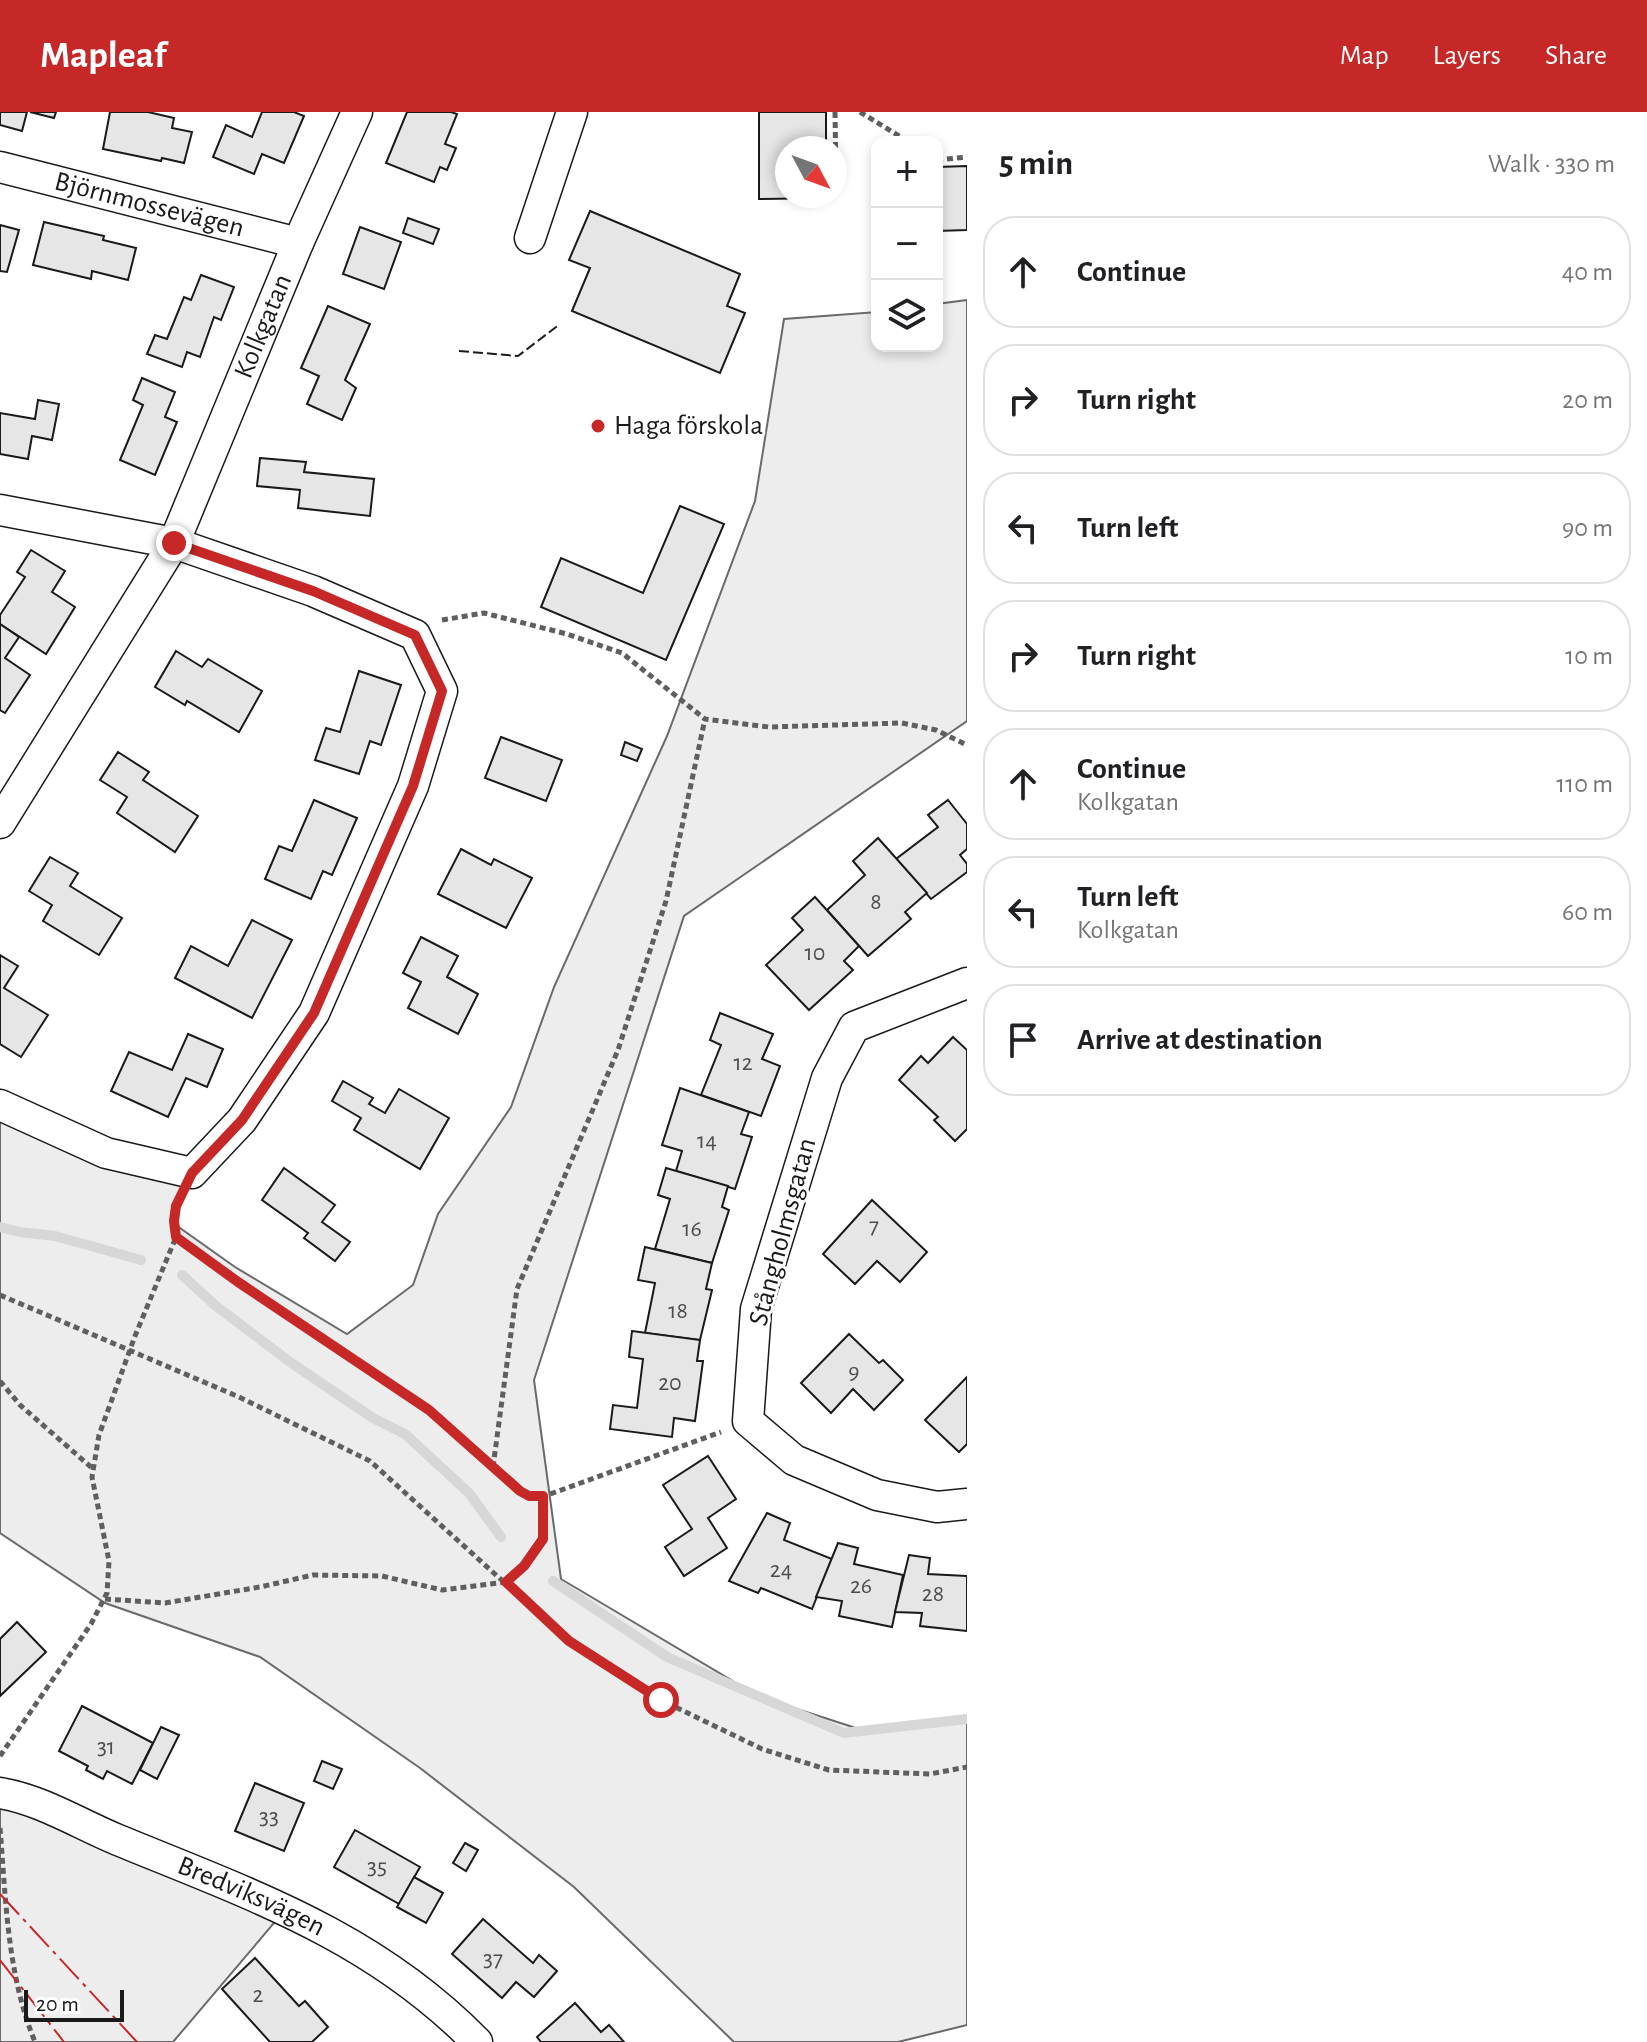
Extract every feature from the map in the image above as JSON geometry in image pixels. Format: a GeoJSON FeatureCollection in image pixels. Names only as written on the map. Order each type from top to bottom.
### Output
{"type":"FeatureCollection","features":[{"type":"Feature","properties":{"kind":"street","name":"Kolkgatan"},"geometry":{"type":"LineString","coordinates":[[0,823],[174,543],[298,243],[357,112]]}},
{"type":"Feature","properties":{"kind":"street"},"geometry":{"type":"LineString","coordinates":[[530,238],[572,112]]}},
{"type":"Feature","properties":{"kind":"street","name":"Björnmossevägen"},"geometry":{"type":"LineString","coordinates":[[0,167],[298,243]]}},
{"type":"Feature","properties":{"kind":"street"},"geometry":{"type":"LineString","coordinates":[[0,510],[174,543],[313,591],[415,635],[442,691],[413,786],[314,1013],[242,1120],[192,1173],[106,1153],[0,1105]]}},
{"type":"Feature","properties":{"kind":"street","name":"Stångholmsgatan"},"geometry":{"type":"LineString","coordinates":[[748,1421],[756,1309],[827,1078],[854,1027],[967,983]]}},
{"type":"Feature","properties":{"kind":"street"},"geometry":{"type":"LineString","coordinates":[[748,1421],[794,1460],[877,1495],[937,1507],[967,1504]]}},
{"type":"Feature","properties":{"kind":"street","name":"Bredviksvägen"},"geometry":{"type":"LineString","coordinates":[[0,1793],[27,1797],[91,1829],[321,1926],[397,1974],[477,2042]]}},
{"type":"Feature","properties":{"kind":"path"},"geometry":{"type":"LineString","coordinates":[[835,112],[835,136]]}},
{"type":"Feature","properties":{"kind":"path"},"geometry":{"type":"LineString","coordinates":[[860,112],[899,136]]}},
{"type":"Feature","properties":{"kind":"path"},"geometry":{"type":"LineString","coordinates":[[943,159],[967,157]]}},
{"type":"Feature","properties":{"kind":"path"},"geometry":{"type":"LineString","coordinates":[[415,635],[445,618],[484,613],[567,634],[622,653],[705,719],[769,727],[902,723],[936,730],[967,745]]}},
{"type":"Feature","properties":{"kind":"path"},"geometry":{"type":"LineString","coordinates":[[493,1467],[517,1289],[618,1050],[666,901],[705,719]]}},
{"type":"Feature","properties":{"kind":"path"},"geometry":{"type":"LineString","coordinates":[[0,1756],[105,1599],[109,1561],[93,1469],[99,1435],[176,1237],[176,1206],[192,1173]]}},
{"type":"Feature","properties":{"kind":"path"},"geometry":{"type":"LineString","coordinates":[[176,1237],[429,1410],[529,1496],[543,1496],[748,1421]]}},
{"type":"Feature","properties":{"kind":"path"},"geometry":{"type":"LineString","coordinates":[[0,1295],[239,1397],[370,1461],[569,1641],[661,1700],[762,1749],[829,1770],[930,1774],[967,1767]]}},
{"type":"Feature","properties":{"kind":"path"},"geometry":{"type":"LineString","coordinates":[[0,1381],[20,1405],[93,1469]]}},
{"type":"Feature","properties":{"kind":"path"},"geometry":{"type":"LineString","coordinates":[[105,1599],[165,1603],[313,1575],[382,1576],[442,1590],[506,1582],[524,1566],[543,1539],[543,1496]]}},
{"type":"Feature","properties":{"kind":"path"},"geometry":{"type":"LineString","coordinates":[[0,1828],[12,1957],[17,1987],[35,2042]]}},
{"type":"Feature","properties":{"kind":"shaded area"},"geometry":{"type":"Polygon","coordinates":[[[967,300],[967,721],[684,916],[534,1380],[561,1579],[760,1697],[865,1731],[967,1720],[967,2025],[898,2042],[734,2042],[574,1887],[420,1768],[260,1657],[105,1603],[0,1533],[0,1107],[192,1173],[177,1205],[173,1223],[235,1267],[347,1334],[413,1285],[438,1214],[511,1107],[554,987],[667,736],[755,501],[784,319],[871,312],[871,352],[943,352],[943,303],[967,300]]]}},
{"type":"Feature","properties":{"kind":"shaded area"},"geometry":{"type":"Polygon","coordinates":[[[0,1794],[285,1910],[173,2042],[0,2042],[0,1794]]]}},
{"type":"Feature","properties":{"kind":"building"},"geometry":{"type":"Polygon","coordinates":[[[0,112],[27,112],[22,131],[0,125],[0,112]]]}},
{"type":"Feature","properties":{"kind":"building"},"geometry":{"type":"Polygon","coordinates":[[[30,112],[56,112],[54,118],[30,112]]]}},
{"type":"Feature","properties":{"kind":"building"},"geometry":{"type":"Polygon","coordinates":[[[110,112],[148,112],[174,118],[172,128],[192,132],[184,163],[103,149],[110,112]]]}},
{"type":"Feature","properties":{"kind":"building"},"geometry":{"type":"Polygon","coordinates":[[[262,112],[294,112],[304,116],[284,163],[262,154],[254,174],[213,157],[226,125],[252,137],[262,112]]]}},
{"type":"Feature","properties":{"kind":"building"},"geometry":{"type":"Polygon","coordinates":[[[407,112],[457,114],[445,144],[456,148],[447,170],[440,167],[434,182],[386,163],[407,112]]]}},
{"type":"Feature","properties":{"kind":"building"},"geometry":{"type":"Polygon","coordinates":[[[759,112],[826,112],[826,136],[775,136],[775,199],[759,199],[759,112]]]}},
{"type":"Feature","properties":{"kind":"building"},"geometry":{"type":"Polygon","coordinates":[[[967,166],[967,230],[943,231],[943,167],[967,166]]]}},
{"type":"Feature","properties":{"kind":"building"},"geometry":{"type":"Polygon","coordinates":[[[590,211],[740,274],[727,306],[745,313],[720,373],[572,311],[590,268],[569,260],[590,211]]]}},
{"type":"Feature","properties":{"kind":"building"},"geometry":{"type":"Polygon","coordinates":[[[408,218],[439,229],[433,244],[403,233],[408,218]]]}},
{"type":"Feature","properties":{"kind":"building"},"geometry":{"type":"Polygon","coordinates":[[[44,222],[104,236],[103,240],[136,248],[128,280],[92,271],[91,279],[33,265],[44,222]]]}},
{"type":"Feature","properties":{"kind":"building"},"geometry":{"type":"Polygon","coordinates":[[[0,225],[19,230],[7,272],[0,271],[0,225]]]}},
{"type":"Feature","properties":{"kind":"building"},"geometry":{"type":"Polygon","coordinates":[[[360,227],[401,242],[384,289],[343,274],[360,227]]]}},
{"type":"Feature","properties":{"kind":"building"},"geometry":{"type":"Polygon","coordinates":[[[201,275],[234,287],[221,320],[214,317],[200,357],[187,352],[182,367],[147,354],[155,335],[167,339],[184,297],[191,300],[201,275]]]}},
{"type":"Feature","properties":{"kind":"building"},"geometry":{"type":"Polygon","coordinates":[[[328,306],[370,324],[345,380],[356,388],[342,420],[307,404],[319,376],[301,368],[328,306]]]}},
{"type":"Feature","properties":{"kind":"building"},"geometry":{"type":"Polygon","coordinates":[[[142,378],[175,392],[165,417],[177,422],[155,475],[120,460],[143,405],[133,400],[142,378]]]}},
{"type":"Feature","properties":{"kind":"building"},"geometry":{"type":"Polygon","coordinates":[[[38,400],[59,404],[52,440],[32,436],[28,459],[0,454],[0,413],[35,419],[38,400]]]}},
{"type":"Feature","properties":{"kind":"building"},"geometry":{"type":"Polygon","coordinates":[[[260,458],[306,462],[304,472],[374,479],[370,516],[298,508],[300,490],[257,486],[260,458]]]}},
{"type":"Feature","properties":{"kind":"building"},"geometry":{"type":"Polygon","coordinates":[[[680,506],[724,524],[666,660],[541,607],[561,558],[643,593],[680,506]]]}},
{"type":"Feature","properties":{"kind":"building"},"geometry":{"type":"Polygon","coordinates":[[[31,550],[65,571],[52,592],[75,607],[46,654],[0,624],[0,615],[25,577],[17,572],[31,550]]]}},
{"type":"Feature","properties":{"kind":"building"},"geometry":{"type":"Polygon","coordinates":[[[0,624],[19,637],[5,658],[30,675],[5,713],[0,710],[0,624]]]}},
{"type":"Feature","properties":{"kind":"building"},"geometry":{"type":"Polygon","coordinates":[[[176,651],[202,667],[208,659],[262,691],[239,732],[187,701],[185,705],[155,687],[176,651]]]}},
{"type":"Feature","properties":{"kind":"building"},"geometry":{"type":"Polygon","coordinates":[[[359,671],[401,685],[381,745],[370,741],[359,774],[315,760],[326,728],[340,732],[359,671]]]}},
{"type":"Feature","properties":{"kind":"building"},"geometry":{"type":"Polygon","coordinates":[[[501,737],[562,760],[546,801],[485,778],[501,737]]]}},
{"type":"Feature","properties":{"kind":"building"},"geometry":{"type":"Polygon","coordinates":[[[625,742],[642,749],[637,761],[621,755],[625,742]]]}},
{"type":"Feature","properties":{"kind":"building"},"geometry":{"type":"Polygon","coordinates":[[[118,752],[149,772],[143,780],[198,816],[175,852],[117,813],[127,797],[100,780],[118,752]]]}},
{"type":"Feature","properties":{"kind":"building"},"geometry":{"type":"Polygon","coordinates":[[[314,800],[357,818],[332,875],[323,871],[311,899],[265,879],[279,846],[292,851],[314,800]]]}},
{"type":"Feature","properties":{"kind":"building"},"geometry":{"type":"Polygon","coordinates":[[[948,800],[967,824],[967,849],[960,855],[967,864],[967,872],[931,899],[896,859],[938,827],[928,815],[948,800]]]}},
{"type":"Feature","properties":{"kind":"building"},"geometry":{"type":"Polygon","coordinates":[[[878,838],[927,893],[905,912],[911,919],[868,956],[827,910],[865,875],[853,861],[878,838]]]}},
{"type":"Feature","properties":{"kind":"building"},"geometry":{"type":"Polygon","coordinates":[[[461,849],[491,865],[494,859],[532,878],[506,928],[438,894],[461,849]]]}},
{"type":"Feature","properties":{"kind":"building"},"geometry":{"type":"Polygon","coordinates":[[[50,857],[78,873],[70,886],[122,918],[99,955],[43,921],[52,905],[29,891],[50,857]]]}},
{"type":"Feature","properties":{"kind":"building"},"geometry":{"type":"Polygon","coordinates":[[[815,897],[859,946],[844,961],[853,970],[809,1010],[766,965],[803,930],[792,918],[815,897]]]}},
{"type":"Feature","properties":{"kind":"building"},"geometry":{"type":"Polygon","coordinates":[[[252,920],[292,940],[252,1018],[175,978],[191,946],[228,966],[252,920]]]}},
{"type":"Feature","properties":{"kind":"building"},"geometry":{"type":"Polygon","coordinates":[[[421,937],[458,956],[447,977],[478,994],[458,1034],[408,1008],[421,982],[403,973],[421,937]]]}},
{"type":"Feature","properties":{"kind":"building"},"geometry":{"type":"Polygon","coordinates":[[[0,955],[18,966],[4,988],[48,1015],[21,1057],[0,1044],[0,955]]]}},
{"type":"Feature","properties":{"kind":"building"},"geometry":{"type":"Polygon","coordinates":[[[720,1013],[773,1034],[762,1059],[780,1066],[761,1116],[701,1095],[721,1045],[710,1040],[720,1013]]]}},
{"type":"Feature","properties":{"kind":"building"},"geometry":{"type":"Polygon","coordinates":[[[188,1034],[223,1049],[207,1087],[186,1078],[168,1117],[111,1091],[129,1052],[172,1070],[188,1034]]]}},
{"type":"Feature","properties":{"kind":"building"},"geometry":{"type":"Polygon","coordinates":[[[953,1037],[967,1050],[967,1129],[955,1141],[934,1120],[938,1117],[899,1080],[921,1056],[928,1063],[953,1037]]]}},
{"type":"Feature","properties":{"kind":"building"},"geometry":{"type":"Polygon","coordinates":[[[343,1081],[373,1098],[369,1104],[385,1113],[399,1089],[449,1118],[420,1169],[354,1130],[361,1118],[332,1101],[343,1081]]]}},
{"type":"Feature","properties":{"kind":"building"},"geometry":{"type":"Polygon","coordinates":[[[680,1088],[749,1112],[741,1134],[752,1137],[735,1189],[676,1171],[682,1151],[662,1145],[680,1088]]]}},
{"type":"Feature","properties":{"kind":"building"},"geometry":{"type":"Polygon","coordinates":[[[284,1168],[335,1205],[322,1222],[350,1242],[335,1261],[304,1238],[308,1233],[262,1200],[284,1168]]]}},
{"type":"Feature","properties":{"kind":"building"},"geometry":{"type":"Polygon","coordinates":[[[666,1168],[728,1186],[722,1207],[729,1210],[712,1263],[655,1249],[670,1199],[658,1195],[666,1168]]]}},
{"type":"Feature","properties":{"kind":"building"},"geometry":{"type":"Polygon","coordinates":[[[872,1200],[927,1252],[900,1282],[877,1261],[855,1284],[823,1254],[872,1200]]]}},
{"type":"Feature","properties":{"kind":"building"},"geometry":{"type":"Polygon","coordinates":[[[645,1247],[712,1263],[706,1289],[712,1290],[700,1340],[645,1333],[655,1283],[638,1280],[645,1247]]]}},
{"type":"Feature","properties":{"kind":"building"},"geometry":{"type":"Polygon","coordinates":[[[632,1331],[700,1340],[697,1361],[703,1361],[695,1421],[674,1418],[672,1437],[610,1429],[613,1405],[637,1408],[643,1359],[629,1357],[632,1331]]]}},
{"type":"Feature","properties":{"kind":"building"},"geometry":{"type":"Polygon","coordinates":[[[849,1334],[879,1363],[883,1360],[903,1380],[874,1410],[853,1389],[831,1413],[801,1383],[849,1334]]]}},
{"type":"Feature","properties":{"kind":"building"},"geometry":{"type":"Polygon","coordinates":[[[967,1377],[967,1444],[959,1452],[925,1420],[967,1377]]]}},
{"type":"Feature","properties":{"kind":"building"},"geometry":{"type":"Polygon","coordinates":[[[708,1456],[736,1499],[708,1518],[727,1548],[684,1576],[665,1547],[692,1529],[663,1485],[708,1456]]]}},
{"type":"Feature","properties":{"kind":"building"},"geometry":{"type":"Polygon","coordinates":[[[767,1513],[790,1523],[784,1540],[832,1559],[812,1609],[761,1588],[758,1593],[729,1581],[767,1513]]]}},
{"type":"Feature","properties":{"kind":"building"},"geometry":{"type":"Polygon","coordinates":[[[838,1543],[858,1548],[854,1564],[903,1575],[892,1627],[839,1616],[842,1601],[816,1597],[838,1543]]]}},
{"type":"Feature","properties":{"kind":"building"},"geometry":{"type":"Polygon","coordinates":[[[909,1555],[930,1558],[928,1574],[967,1576],[967,1631],[920,1626],[922,1613],[895,1612],[909,1555]]]}},
{"type":"Feature","properties":{"kind":"building"},"geometry":{"type":"Polygon","coordinates":[[[17,1622],[46,1652],[0,1696],[0,1639],[17,1622]]]}},
{"type":"Feature","properties":{"kind":"building"},"geometry":{"type":"Polygon","coordinates":[[[82,1706],[153,1743],[132,1784],[107,1771],[103,1779],[86,1770],[88,1766],[59,1751],[82,1706]]]}},
{"type":"Feature","properties":{"kind":"building"},"geometry":{"type":"Polygon","coordinates":[[[161,1727],[179,1735],[157,1779],[140,1770],[161,1727]]]}},
{"type":"Feature","properties":{"kind":"building"},"geometry":{"type":"Polygon","coordinates":[[[322,1761],[342,1769],[333,1789],[314,1781],[322,1761]]]}},
{"type":"Feature","properties":{"kind":"building"},"geometry":{"type":"Polygon","coordinates":[[[255,1783],[304,1803],[284,1851],[235,1831],[255,1783]]]}},
{"type":"Feature","properties":{"kind":"building"},"geometry":{"type":"Polygon","coordinates":[[[355,1830],[420,1867],[399,1904],[334,1867],[355,1830]]]}},
{"type":"Feature","properties":{"kind":"building"},"geometry":{"type":"Polygon","coordinates":[[[465,1843],[478,1850],[466,1871],[453,1863],[465,1843]]]}},
{"type":"Feature","properties":{"kind":"building"},"geometry":{"type":"Polygon","coordinates":[[[414,1877],[443,1893],[426,1923],[397,1907],[414,1877]]]}},
{"type":"Feature","properties":{"kind":"building"},"geometry":{"type":"Polygon","coordinates":[[[483,1919],[533,1963],[539,1955],[557,1971],[534,1997],[516,1982],[502,1998],[452,1954],[483,1919]]]}},
{"type":"Feature","properties":{"kind":"building"},"geometry":{"type":"Polygon","coordinates":[[[255,1958],[299,2006],[305,2001],[328,2027],[312,2042],[270,2042],[222,1989],[255,1958]]]}},
{"type":"Feature","properties":{"kind":"building"},"geometry":{"type":"Polygon","coordinates":[[[575,2003],[601,2032],[609,2025],[624,2042],[541,2042],[537,2037],[575,2003]]]}},
{"type":"Feature","properties":{"kind":"waterway"},"geometry":{"type":"LineString","coordinates":[[0,1227],[55,1236],[141,1260]]}},
{"type":"Feature","properties":{"kind":"waterway"},"geometry":{"type":"LineString","coordinates":[[182,1275],[216,1306],[290,1362],[373,1418],[405,1434],[469,1493],[501,1537]]}},
{"type":"Feature","properties":{"kind":"waterway"},"geometry":{"type":"LineString","coordinates":[[553,1581],[667,1657],[844,1733],[967,1719]]}},
{"type":"Feature","properties":{"kind":"fence"},"geometry":{"type":"LineString","coordinates":[[459,351],[518,356],[560,324]]}},
{"type":"Feature","properties":{"kind":"power"},"geometry":{"type":"LineString","coordinates":[[0,1894],[137,2042]]}},
{"type":"Feature","properties":{"kind":"power"},"geometry":{"type":"LineString","coordinates":[[0,1960],[64,2042]]}},
{"type":"Feature","properties":{"kind":"place","name":"Haga förskola"},"geometry":{"type":"Point","coordinates":[598,426]}},
{"type":"Feature","properties":{"kind":"route"},"geometry":{"type":"LineString","coordinates":[[174,543],[313,591],[415,635],[442,691],[413,786],[314,1013],[242,1120],[192,1173],[176,1206],[176,1237],[429,1410],[520,1491],[538,1498],[543,1496],[543,1539],[524,1566],[506,1582],[569,1641],[661,1700]]}}]}
